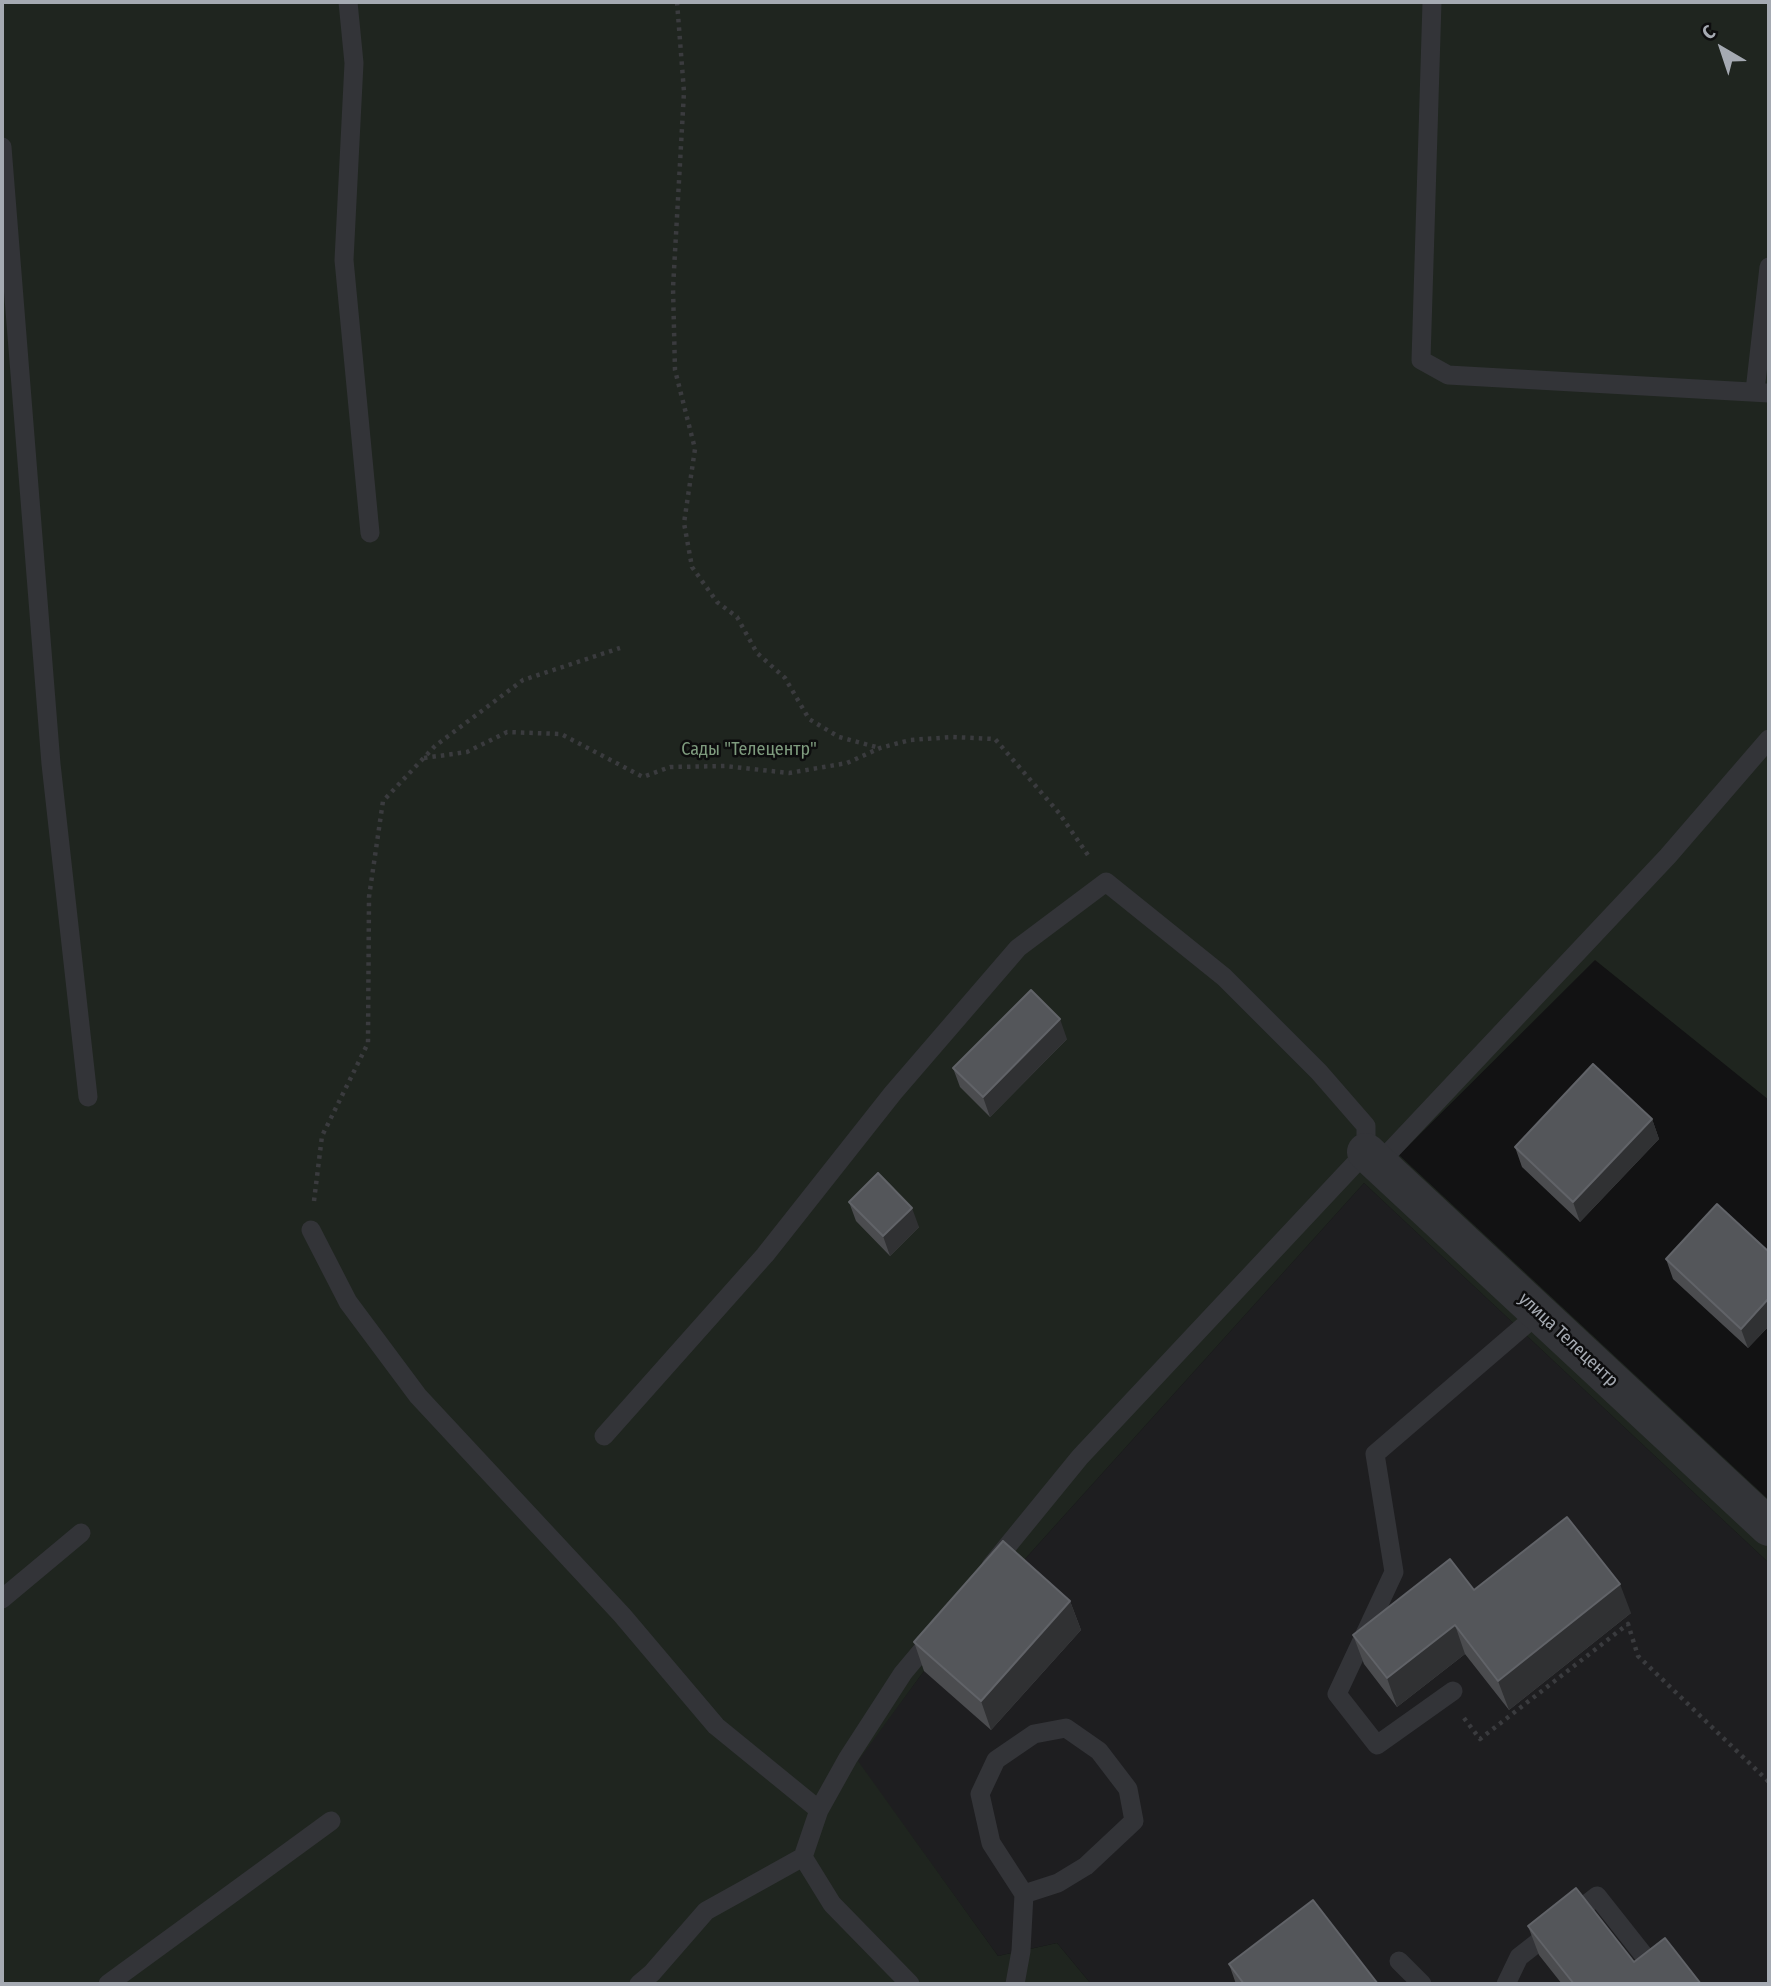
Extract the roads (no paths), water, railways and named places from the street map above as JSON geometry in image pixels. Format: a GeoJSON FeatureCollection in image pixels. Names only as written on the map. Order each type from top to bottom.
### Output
{"type":"FeatureCollection","features":[{"type":"Feature","properties":{"kind":"street","name":"улица Телецентр"},"geometry":{"type":"LineString","coordinates":[[1372,1158],[1769,1527]]}},
{"type":"Feature","properties":{"kind":"lane"},"geometry":{"type":"LineString","coordinates":[[348,2],[354,63],[344,260],[370,533]]}},
{"type":"Feature","properties":{"kind":"lane"},"geometry":{"type":"LineString","coordinates":[[1432,2],[1421,360],[1448,374],[1762,392],[1769,267]]}},
{"type":"Feature","properties":{"kind":"lane"},"geometry":{"type":"LineString","coordinates":[[2,146],[51,764],[88,1097]]}},
{"type":"Feature","properties":{"kind":"lane"},"geometry":{"type":"LineString","coordinates":[[983,1576],[1080,1457],[1668,856],[1769,739]]}},
{"type":"Feature","properties":{"kind":"lane"},"geometry":{"type":"LineString","coordinates":[[604,1436],[765,1255],[892,1093],[1018,948],[1106,882],[1224,977],[1319,1072],[1366,1126],[1372,1158]]}},
{"type":"Feature","properties":{"kind":"lane"},"geometry":{"type":"LineString","coordinates":[[311,1230],[348,1302],[418,1396],[622,1615],[716,1726],[819,1810]]}},
{"type":"Feature","properties":{"kind":"lane"},"geometry":{"type":"LineString","coordinates":[[1449,1694],[1377,1745],[1338,1693],[1394,1572],[1375,1454],[1539,1313]]}},
{"type":"Feature","properties":{"kind":"lane"},"geometry":{"type":"LineString","coordinates":[[2,1599],[81,1533]]}},
{"type":"Feature","properties":{"kind":"lane"},"geometry":{"type":"LineString","coordinates":[[639,1984],[652,1973],[706,1911],[803,1857],[819,1810],[848,1758],[903,1673],[948,1619]]}},
{"type":"Feature","properties":{"kind":"lane"},"geometry":{"type":"LineString","coordinates":[[1016,1984],[1024,1894],[991,1843],[980,1794],[996,1759],[1034,1734],[1066,1728],[1099,1751],[1128,1789],[1134,1821],[1086,1866],[1058,1883],[1024,1894]]}},
{"type":"Feature","properties":{"kind":"lane"},"geometry":{"type":"LineString","coordinates":[[108,1984],[331,1821]]}},
{"type":"Feature","properties":{"kind":"lane"},"geometry":{"type":"LineString","coordinates":[[803,1857],[832,1904],[910,1984]]}},
{"type":"Feature","properties":{"kind":"lane"},"geometry":{"type":"LineString","coordinates":[[1506,1984],[1519,1957],[1597,1896],[1646,1958]]}},
{"type":"Feature","properties":{"kind":"lane"},"geometry":{"type":"LineString","coordinates":[[1399,1961],[1422,1984]]}},
{"type":"Feature","properties":{"kind":"park label","name":"Сады \"Телецентр\""},"geometry":{"type":"Point","coordinates":[749,750]}}]}
